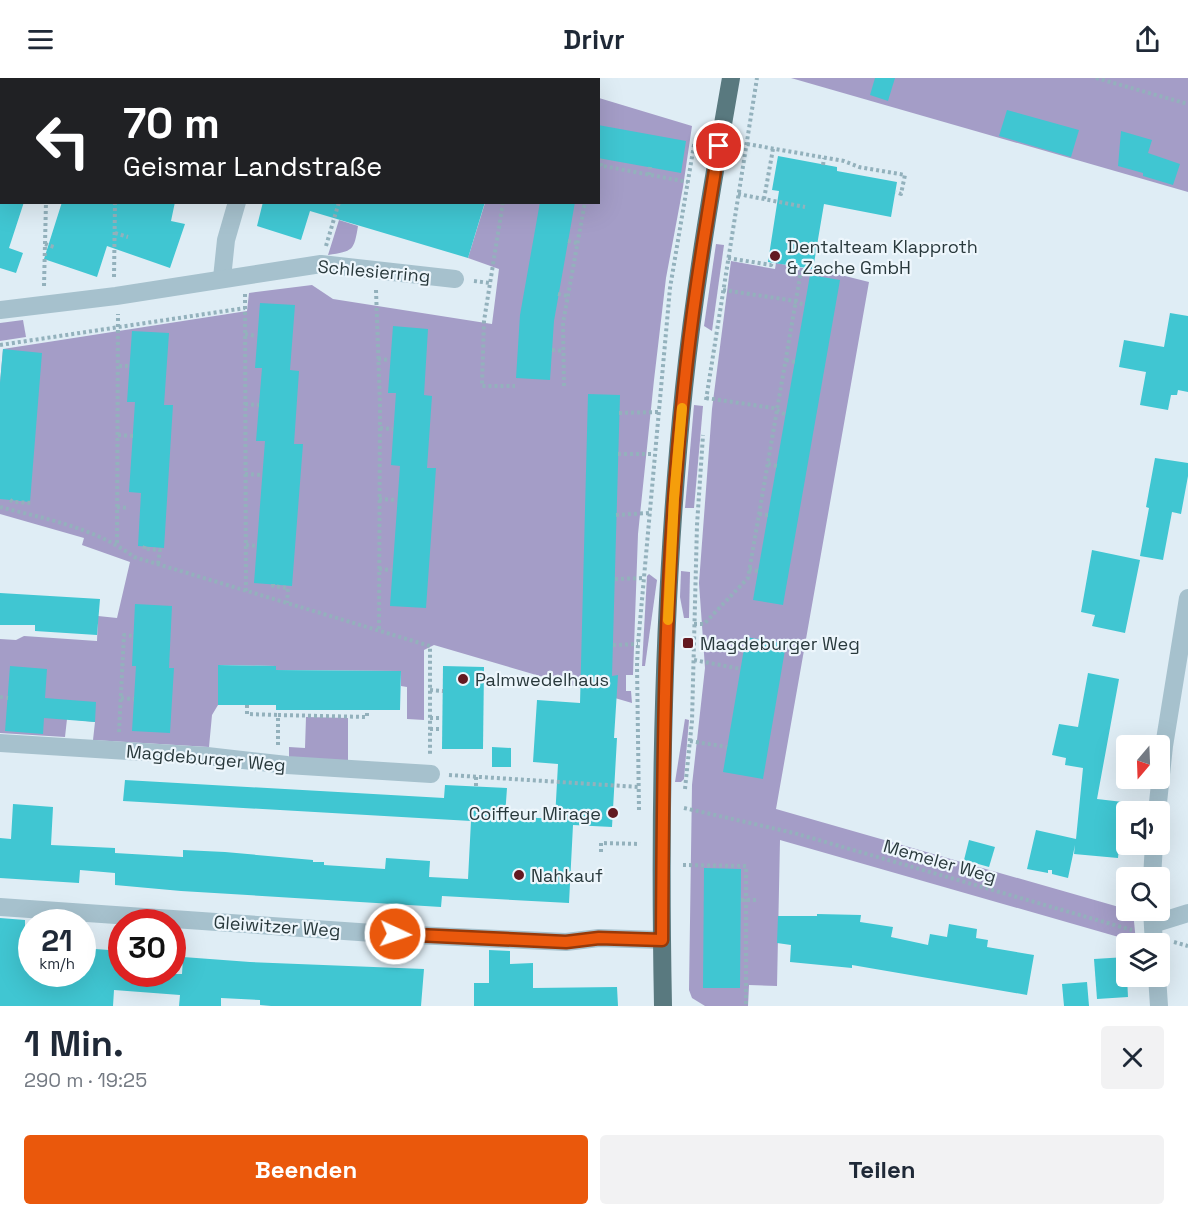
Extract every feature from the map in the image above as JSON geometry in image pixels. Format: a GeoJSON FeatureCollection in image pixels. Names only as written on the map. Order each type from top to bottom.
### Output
{"type":"FeatureCollection","features":[{"type":"Feature","properties":{"kind":"main road"},"geometry":{"type":"LineString","coordinates":[[663,1006],[663,789],[674,498],[697,273],[731,78]]}},
{"type":"Feature","properties":{"kind":"street"},"geometry":{"type":"LineString","coordinates":[[222,278],[226,240],[236,204]]}},
{"type":"Feature","properties":{"kind":"street","name":"Schlesierring"},"geometry":{"type":"LineString","coordinates":[[0,310],[116,296],[321,264],[455,279]]}},
{"type":"Feature","properties":{"kind":"street"},"geometry":{"type":"LineString","coordinates":[[1158,801],[1164,746],[1188,598]]}},
{"type":"Feature","properties":{"kind":"street","name":"Magdeburger Weg"},"geometry":{"type":"LineString","coordinates":[[0,743],[207,756],[278,764],[430,774]]}},
{"type":"Feature","properties":{"kind":"street","name":"Gleiwitzer Weg"},"geometry":{"type":"LineString","coordinates":[[0,907],[374,933],[566,942],[599,938],[662,940]]}},
{"type":"Feature","properties":{"kind":"street"},"geometry":{"type":"LineString","coordinates":[[1153,928],[1188,913]]}},
{"type":"Feature","properties":{"kind":"street"},"geometry":{"type":"LineString","coordinates":[[1158,987],[1159,1006]]}},
{"type":"Feature","properties":{"kind":"path"},"geometry":{"type":"LineString","coordinates":[[705,404],[757,78]]}},
{"type":"Feature","properties":{"kind":"path"},"geometry":{"type":"LineString","coordinates":[[1096,78],[1188,104]]}},
{"type":"Feature","properties":{"kind":"path"},"geometry":{"type":"LineString","coordinates":[[747,144],[844,161],[859,167],[905,176],[902,194],[896,192]]}},
{"type":"Feature","properties":{"kind":"path"},"geometry":{"type":"LineString","coordinates":[[764,199],[773,149]]}},
{"type":"Feature","properties":{"kind":"path"},"geometry":{"type":"LineString","coordinates":[[823,165],[824,158]]}},
{"type":"Feature","properties":{"kind":"path"},"geometry":{"type":"LineString","coordinates":[[602,159],[600,166],[688,182]]}},
{"type":"Feature","properties":{"kind":"path"},"geometry":{"type":"LineString","coordinates":[[649,175],[651,167]]}},
{"type":"Feature","properties":{"kind":"path"},"geometry":{"type":"LineString","coordinates":[[738,194],[805,207]]}},
{"type":"Feature","properties":{"kind":"path"},"geometry":{"type":"LineString","coordinates":[[44,305],[46,204]]}},
{"type":"Feature","properties":{"kind":"path"},"geometry":{"type":"LineString","coordinates":[[115,204],[116,296]]}},
{"type":"Feature","properties":{"kind":"path"},"geometry":{"type":"LineString","coordinates":[[321,264],[338,204]]}},
{"type":"Feature","properties":{"kind":"path"},"geometry":{"type":"LineString","coordinates":[[503,204],[484,321],[482,386],[515,386]]}},
{"type":"Feature","properties":{"kind":"path"},"geometry":{"type":"LineString","coordinates":[[564,386],[563,323],[585,204]]}},
{"type":"Feature","properties":{"kind":"path"},"geometry":{"type":"LineString","coordinates":[[115,233],[128,237]]}},
{"type":"Feature","properties":{"kind":"path"},"geometry":{"type":"LineString","coordinates":[[568,242],[577,243]]}},
{"type":"Feature","properties":{"kind":"path"},"geometry":{"type":"LineString","coordinates":[[45,244],[54,247]]}},
{"type":"Feature","properties":{"kind":"path"},"geometry":{"type":"LineString","coordinates":[[728,258],[771,265],[772,263]]}},
{"type":"Feature","properties":{"kind":"path"},"geometry":{"type":"LineString","coordinates":[[375,270],[380,428],[379,631]]}},
{"type":"Feature","properties":{"kind":"path"},"geometry":{"type":"LineString","coordinates":[[694,624],[704,624],[748,578],[801,271]]}},
{"type":"Feature","properties":{"kind":"path"},"geometry":{"type":"LineString","coordinates":[[723,290],[805,305]]}},
{"type":"Feature","properties":{"kind":"path"},"geometry":{"type":"LineString","coordinates":[[558,294],[568,296]]}},
{"type":"Feature","properties":{"kind":"path"},"geometry":{"type":"LineString","coordinates":[[0,345],[245,310],[246,591]]}},
{"type":"Feature","properties":{"kind":"path"},"geometry":{"type":"LineString","coordinates":[[117,543],[119,331]]}},
{"type":"Feature","properties":{"kind":"path"},"geometry":{"type":"LineString","coordinates":[[245,334],[257,336]]}},
{"type":"Feature","properties":{"kind":"path"},"geometry":{"type":"LineString","coordinates":[[552,350],[564,351]]}},
{"type":"Feature","properties":{"kind":"path"},"geometry":{"type":"LineString","coordinates":[[378,359],[390,360]]}},
{"type":"Feature","properties":{"kind":"path"},"geometry":{"type":"LineString","coordinates":[[786,360],[795,362]]}},
{"type":"Feature","properties":{"kind":"path"},"geometry":{"type":"LineString","coordinates":[[119,366],[129,366]]}},
{"type":"Feature","properties":{"kind":"path"},"geometry":{"type":"LineString","coordinates":[[706,398],[773,408],[786,415]]}},
{"type":"Feature","properties":{"kind":"path"},"geometry":{"type":"LineString","coordinates":[[245,404],[259,405]]}},
{"type":"Feature","properties":{"kind":"path"},"geometry":{"type":"LineString","coordinates":[[619,413],[658,412]]}},
{"type":"Feature","properties":{"kind":"path"},"geometry":{"type":"LineString","coordinates":[[380,428],[393,429]]}},
{"type":"Feature","properties":{"kind":"path"},"geometry":{"type":"LineString","coordinates":[[685,790],[690,741],[697,525],[703,433]]}},
{"type":"Feature","properties":{"kind":"path"},"geometry":{"type":"LineString","coordinates":[[118,435],[133,436]]}},
{"type":"Feature","properties":{"kind":"path"},"geometry":{"type":"LineString","coordinates":[[618,454],[654,454]]}},
{"type":"Feature","properties":{"kind":"path"},"geometry":{"type":"LineString","coordinates":[[768,464],[777,466]]}},
{"type":"Feature","properties":{"kind":"path"},"geometry":{"type":"LineString","coordinates":[[245,474],[262,475]]}},
{"type":"Feature","properties":{"kind":"path"},"geometry":{"type":"LineString","coordinates":[[380,499],[397,500]]}},
{"type":"Feature","properties":{"kind":"path"},"geometry":{"type":"LineString","coordinates":[[12,510],[12,500],[33,503]]}},
{"type":"Feature","properties":{"kind":"path"},"geometry":{"type":"LineString","coordinates":[[0,507],[58,521],[117,543],[134,557],[430,646],[430,774],[663,789]]}},
{"type":"Feature","properties":{"kind":"path"},"geometry":{"type":"LineString","coordinates":[[117,507],[128,508]]}},
{"type":"Feature","properties":{"kind":"path"},"geometry":{"type":"LineString","coordinates":[[616,515],[649,513]]}},
{"type":"Feature","properties":{"kind":"path"},"geometry":{"type":"LineString","coordinates":[[759,514],[768,515]]}},
{"type":"Feature","properties":{"kind":"path"},"geometry":{"type":"LineString","coordinates":[[246,545],[257,546]]}},
{"type":"Feature","properties":{"kind":"path"},"geometry":{"type":"LineString","coordinates":[[145,546],[144,549],[160,550],[158,564]]}},
{"type":"Feature","properties":{"kind":"path"},"geometry":{"type":"LineString","coordinates":[[379,569],[392,570]]}},
{"type":"Feature","properties":{"kind":"path"},"geometry":{"type":"LineString","coordinates":[[750,569],[758,571]]}},
{"type":"Feature","properties":{"kind":"path"},"geometry":{"type":"LineString","coordinates":[[615,579],[644,578]]}},
{"type":"Feature","properties":{"kind":"path"},"geometry":{"type":"LineString","coordinates":[[273,584],[273,586],[288,588],[287,603]]}},
{"type":"Feature","properties":{"kind":"path"},"geometry":{"type":"LineString","coordinates":[[118,750],[124,635],[133,636]]}},
{"type":"Feature","properties":{"kind":"path"},"geometry":{"type":"LineString","coordinates":[[613,645],[638,644],[636,665],[638,787]]}},
{"type":"Feature","properties":{"kind":"path"},"geometry":{"type":"LineString","coordinates":[[693,660],[741,669]]}},
{"type":"Feature","properties":{"kind":"path"},"geometry":{"type":"LineString","coordinates":[[430,690],[443,691]]}},
{"type":"Feature","properties":{"kind":"path"},"geometry":{"type":"LineString","coordinates":[[0,697],[8,698]]}},
{"type":"Feature","properties":{"kind":"path"},"geometry":{"type":"LineString","coordinates":[[121,698],[134,699]]}},
{"type":"Feature","properties":{"kind":"path"},"geometry":{"type":"LineString","coordinates":[[247,705],[247,714],[367,717],[367,710]]}},
{"type":"Feature","properties":{"kind":"path"},"geometry":{"type":"LineString","coordinates":[[307,710],[308,716]]}},
{"type":"Feature","properties":{"kind":"path"},"geometry":{"type":"LineString","coordinates":[[278,715],[278,764]]}},
{"type":"Feature","properties":{"kind":"path"},"geometry":{"type":"LineString","coordinates":[[430,718],[442,718]]}},
{"type":"Feature","properties":{"kind":"path"},"geometry":{"type":"LineString","coordinates":[[430,729],[442,729]]}},
{"type":"Feature","properties":{"kind":"path"},"geometry":{"type":"LineString","coordinates":[[690,741],[727,747]]}},
{"type":"Feature","properties":{"kind":"path"},"geometry":{"type":"LineString","coordinates":[[476,777],[476,786]]}},
{"type":"Feature","properties":{"kind":"path","name":"Memeler Weg"},"geometry":{"type":"LineString","coordinates":[[684,808],[795,833],[1153,928],[1188,946]]}},
{"type":"Feature","properties":{"kind":"path"},"geometry":{"type":"LineString","coordinates":[[601,852],[601,843],[640,844]]}},
{"type":"Feature","properties":{"kind":"path"},"geometry":{"type":"LineString","coordinates":[[682,865],[746,866],[743,960],[746,1006]]}},
{"type":"Feature","properties":{"kind":"path"},"geometry":{"type":"LineString","coordinates":[[744,900],[757,900]]}},
{"type":"Feature","properties":{"kind":"shaded area"},"geometry":{"type":"Polygon","coordinates":[[[791,78],[1188,78],[1188,192],[791,78]]]}},
{"type":"Feature","properties":{"kind":"shaded area"},"geometry":{"type":"Polygon","coordinates":[[[600,98],[692,126],[666,278],[654,380],[638,534],[633,675],[626,675],[626,691],[631,691],[632,703],[434,645],[424,650],[424,720],[407,719],[407,687],[401,686],[401,671],[276,670],[276,666],[219,665],[218,705],[212,715],[209,747],[93,740],[95,722],[67,719],[65,737],[0,733],[0,639],[16,640],[24,636],[97,641],[98,616],[117,618],[130,562],[82,545],[84,538],[0,514],[0,383],[3,349],[247,311],[249,293],[312,285],[333,299],[492,324],[499,269],[468,258],[485,204],[600,204],[600,98]]]}},
{"type":"Feature","properties":{"kind":"shaded area"},"geometry":{"type":"Polygon","coordinates":[[[339,220],[358,226],[355,241],[347,251],[328,255],[339,220]]]}},
{"type":"Feature","properties":{"kind":"shaded area"},"geometry":{"type":"Polygon","coordinates":[[[716,244],[724,245],[712,331],[704,326],[716,244]]]}},
{"type":"Feature","properties":{"kind":"shaded area"},"geometry":{"type":"Polygon","coordinates":[[[731,261],[775,269],[776,263],[869,282],[776,809],[1116,906],[1116,921],[1134,921],[1135,933],[1116,933],[1116,936],[780,840],[777,986],[749,985],[748,1006],[705,1006],[692,998],[689,990],[692,785],[705,668],[699,583],[712,409],[731,261]]]}},
{"type":"Feature","properties":{"kind":"shaded area"},"geometry":{"type":"Polygon","coordinates":[[[23,320],[26,337],[0,341],[0,323],[23,320]]]}},
{"type":"Feature","properties":{"kind":"shaded area"},"geometry":{"type":"Polygon","coordinates":[[[694,405],[703,406],[694,508],[685,508],[694,405]]]}},
{"type":"Feature","properties":{"kind":"shaded area"},"geometry":{"type":"Polygon","coordinates":[[[681,571],[690,572],[689,618],[684,618],[680,597],[681,571]]]}},
{"type":"Feature","properties":{"kind":"shaded area"},"geometry":{"type":"Polygon","coordinates":[[[649,574],[657,580],[645,666],[642,666],[647,576],[649,574]]]}},
{"type":"Feature","properties":{"kind":"shaded area"},"geometry":{"type":"Polygon","coordinates":[[[306,717],[348,718],[348,764],[289,758],[289,747],[305,748],[306,717]]]}},
{"type":"Feature","properties":{"kind":"shaded area"},"geometry":{"type":"Polygon","coordinates":[[[685,719],[689,720],[684,779],[681,782],[675,782],[685,719]]]}},
{"type":"Feature","properties":{"kind":"building"},"geometry":{"type":"Polygon","coordinates":[[[875,78],[895,78],[888,101],[870,95],[875,78]]]}},
{"type":"Feature","properties":{"kind":"building"},"geometry":{"type":"Polygon","coordinates":[[[1007,110],[1079,130],[1071,157],[999,136],[1007,110]]]}},
{"type":"Feature","properties":{"kind":"building"},"geometry":{"type":"Polygon","coordinates":[[[600,125],[686,141],[681,173],[600,158],[600,125]]]}},
{"type":"Feature","properties":{"kind":"building"},"geometry":{"type":"Polygon","coordinates":[[[1121,131],[1152,140],[1148,153],[1180,164],[1173,185],[1118,166],[1121,131]]]}},
{"type":"Feature","properties":{"kind":"building"},"geometry":{"type":"Polygon","coordinates":[[[778,156],[837,167],[837,171],[897,182],[891,217],[824,204],[813,269],[768,262],[779,191],[772,190],[778,156]]]}},
{"type":"Feature","properties":{"kind":"building"},"geometry":{"type":"Polygon","coordinates":[[[0,204],[23,204],[9,248],[23,253],[16,273],[0,268],[0,204]]]}},
{"type":"Feature","properties":{"kind":"building"},"geometry":{"type":"Polygon","coordinates":[[[61,204],[175,204],[171,221],[185,224],[170,268],[107,246],[97,277],[44,259],[61,204]]]}},
{"type":"Feature","properties":{"kind":"building"},"geometry":{"type":"Polygon","coordinates":[[[262,204],[484,204],[468,258],[310,211],[301,240],[257,226],[262,204]]]}},
{"type":"Feature","properties":{"kind":"building"},"geometry":{"type":"Polygon","coordinates":[[[540,204],[575,204],[554,321],[550,380],[516,378],[520,315],[540,204]]]}},
{"type":"Feature","properties":{"kind":"building"},"geometry":{"type":"Polygon","coordinates":[[[810,275],[840,280],[783,605],[753,600],[810,275]]]}},
{"type":"Feature","properties":{"kind":"building"},"geometry":{"type":"Polygon","coordinates":[[[260,303],[295,305],[290,370],[299,371],[294,444],[303,444],[292,586],[254,583],[265,441],[256,441],[262,368],[255,368],[260,303]]]}},
{"type":"Feature","properties":{"kind":"building"},"geometry":{"type":"Polygon","coordinates":[[[1170,313],[1188,316],[1188,392],[1178,390],[1177,395],[1171,395],[1168,410],[1140,405],[1146,372],[1119,367],[1124,340],[1164,347],[1170,313]]]}},
{"type":"Feature","properties":{"kind":"building"},"geometry":{"type":"Polygon","coordinates":[[[393,326],[428,329],[424,395],[432,396],[427,468],[436,468],[426,608],[390,606],[400,466],[391,465],[396,393],[388,393],[393,326]]]}},
{"type":"Feature","properties":{"kind":"building"},"geometry":{"type":"Polygon","coordinates":[[[132,331],[169,333],[164,405],[173,405],[164,548],[138,546],[141,493],[129,492],[135,402],[127,402],[132,331]]]}},
{"type":"Feature","properties":{"kind":"building"},"geometry":{"type":"Polygon","coordinates":[[[3,349],[42,353],[30,502],[0,499],[0,383],[3,349]]]}},
{"type":"Feature","properties":{"kind":"building"},"geometry":{"type":"Polygon","coordinates":[[[588,394],[620,395],[612,676],[618,675],[614,738],[617,738],[612,827],[573,825],[569,903],[442,896],[441,907],[181,891],[115,885],[115,873],[80,870],[79,883],[0,878],[0,838],[11,839],[13,804],[53,807],[51,845],[115,848],[115,853],[183,857],[183,850],[225,852],[313,860],[313,862],[324,862],[324,865],[385,869],[386,858],[430,861],[429,877],[468,879],[471,821],[123,801],[125,780],[444,798],[445,785],[507,788],[505,816],[555,819],[558,764],[533,762],[537,700],[580,703],[588,394]]]}},
{"type":"Feature","properties":{"kind":"building"},"geometry":{"type":"Polygon","coordinates":[[[1155,458],[1188,463],[1181,514],[1172,512],[1163,560],[1140,556],[1155,458]]]}},
{"type":"Feature","properties":{"kind":"building"},"geometry":{"type":"Polygon","coordinates":[[[1092,550],[1140,560],[1125,633],[1092,626],[1095,615],[1081,612],[1092,550]]]}},
{"type":"Feature","properties":{"kind":"building"},"geometry":{"type":"Polygon","coordinates":[[[0,593],[100,599],[97,635],[35,631],[35,625],[0,625],[0,593]]]}},
{"type":"Feature","properties":{"kind":"building"},"geometry":{"type":"Polygon","coordinates":[[[135,604],[172,606],[169,668],[174,668],[170,733],[132,731],[136,666],[132,666],[135,604]]]}},
{"type":"Feature","properties":{"kind":"building"},"geometry":{"type":"Polygon","coordinates":[[[746,637],[786,644],[763,779],[723,772],[746,637]]]}},
{"type":"Feature","properties":{"kind":"building"},"geometry":{"type":"Polygon","coordinates":[[[218,665],[276,666],[276,670],[401,671],[400,710],[276,710],[276,705],[218,705],[218,665]]]}},
{"type":"Feature","properties":{"kind":"building"},"geometry":{"type":"Polygon","coordinates":[[[10,666],[47,669],[45,698],[96,702],[95,722],[44,718],[43,734],[5,731],[10,666]]]}},
{"type":"Feature","properties":{"kind":"building"},"geometry":{"type":"Polygon","coordinates":[[[443,666],[484,667],[483,749],[442,749],[443,666]]]}},
{"type":"Feature","properties":{"kind":"building"},"geometry":{"type":"Polygon","coordinates":[[[1088,673],[1119,679],[1097,799],[1116,801],[1116,855],[1118,855],[1118,858],[1074,854],[1075,845],[1068,878],[1052,874],[1052,870],[1048,870],[1048,873],[1027,869],[1036,830],[1076,839],[1083,768],[1065,765],[1066,758],[1052,755],[1059,724],[1078,727],[1088,673]]]}},
{"type":"Feature","properties":{"kind":"building"},"geometry":{"type":"Polygon","coordinates":[[[492,747],[511,748],[511,767],[492,767],[492,747]]]}},
{"type":"Feature","properties":{"kind":"building"},"geometry":{"type":"Polygon","coordinates":[[[969,840],[995,847],[989,867],[964,860],[969,840]]]}},
{"type":"Feature","properties":{"kind":"building"},"geometry":{"type":"Polygon","coordinates":[[[704,868],[741,869],[740,988],[703,988],[704,868]]]}},
{"type":"Feature","properties":{"kind":"building"},"geometry":{"type":"Polygon","coordinates":[[[817,914],[861,915],[860,922],[893,927],[891,937],[928,945],[930,934],[947,937],[949,924],[977,929],[976,938],[988,940],[987,947],[1034,955],[1027,995],[852,965],[852,968],[790,962],[791,945],[777,943],[778,916],[817,916],[817,914]]]}},
{"type":"Feature","properties":{"kind":"building"},"geometry":{"type":"Polygon","coordinates":[[[0,918],[18,919],[18,987],[96,987],[96,949],[108,950],[108,987],[186,987],[186,957],[424,969],[421,1006],[271,1006],[260,1005],[260,1000],[221,998],[221,1006],[179,1006],[180,995],[114,990],[113,1006],[0,1006],[0,918]]]}},
{"type":"Feature","properties":{"kind":"building"},"geometry":{"type":"Polygon","coordinates":[[[489,950],[510,951],[510,964],[533,963],[533,988],[617,987],[618,1006],[474,1006],[474,983],[489,983],[489,950]]]}},
{"type":"Feature","properties":{"kind":"building"},"geometry":{"type":"Polygon","coordinates":[[[1116,958],[1116,987],[1128,987],[1128,997],[1097,999],[1094,959],[1116,958]]]}},
{"type":"Feature","properties":{"kind":"building"},"geometry":{"type":"Polygon","coordinates":[[[1087,982],[1089,1006],[1064,1006],[1062,984],[1087,982]]]}},
{"type":"Feature","properties":{"kind":"slow traffic"},"geometry":{"type":"LineString","coordinates":[[668,620],[674,498],[682,408]]}},
{"type":"Feature","properties":{"kind":"place","name":"Dentalteam Klapproth & Zache GmbH"},"geometry":{"type":"Point","coordinates":[775,256]}},
{"type":"Feature","properties":{"kind":"place","name":"Magdeburger Weg"},"geometry":{"type":"Point","coordinates":[688,643]}},
{"type":"Feature","properties":{"kind":"place","name":"Palmwedelhaus"},"geometry":{"type":"Point","coordinates":[463,679]}},
{"type":"Feature","properties":{"kind":"place","name":"Coiffeur Mirage"},"geometry":{"type":"Point","coordinates":[613,813]}},
{"type":"Feature","properties":{"kind":"place","name":"Nahkauf"},"geometry":{"type":"Point","coordinates":[519,875]}},
{"type":"Feature","properties":{"kind":"route"},"geometry":{"type":"LineString","coordinates":[[395,934],[566,942],[599,938],[662,940],[663,789],[668,608],[674,498],[697,273],[719,146]]}}]}
